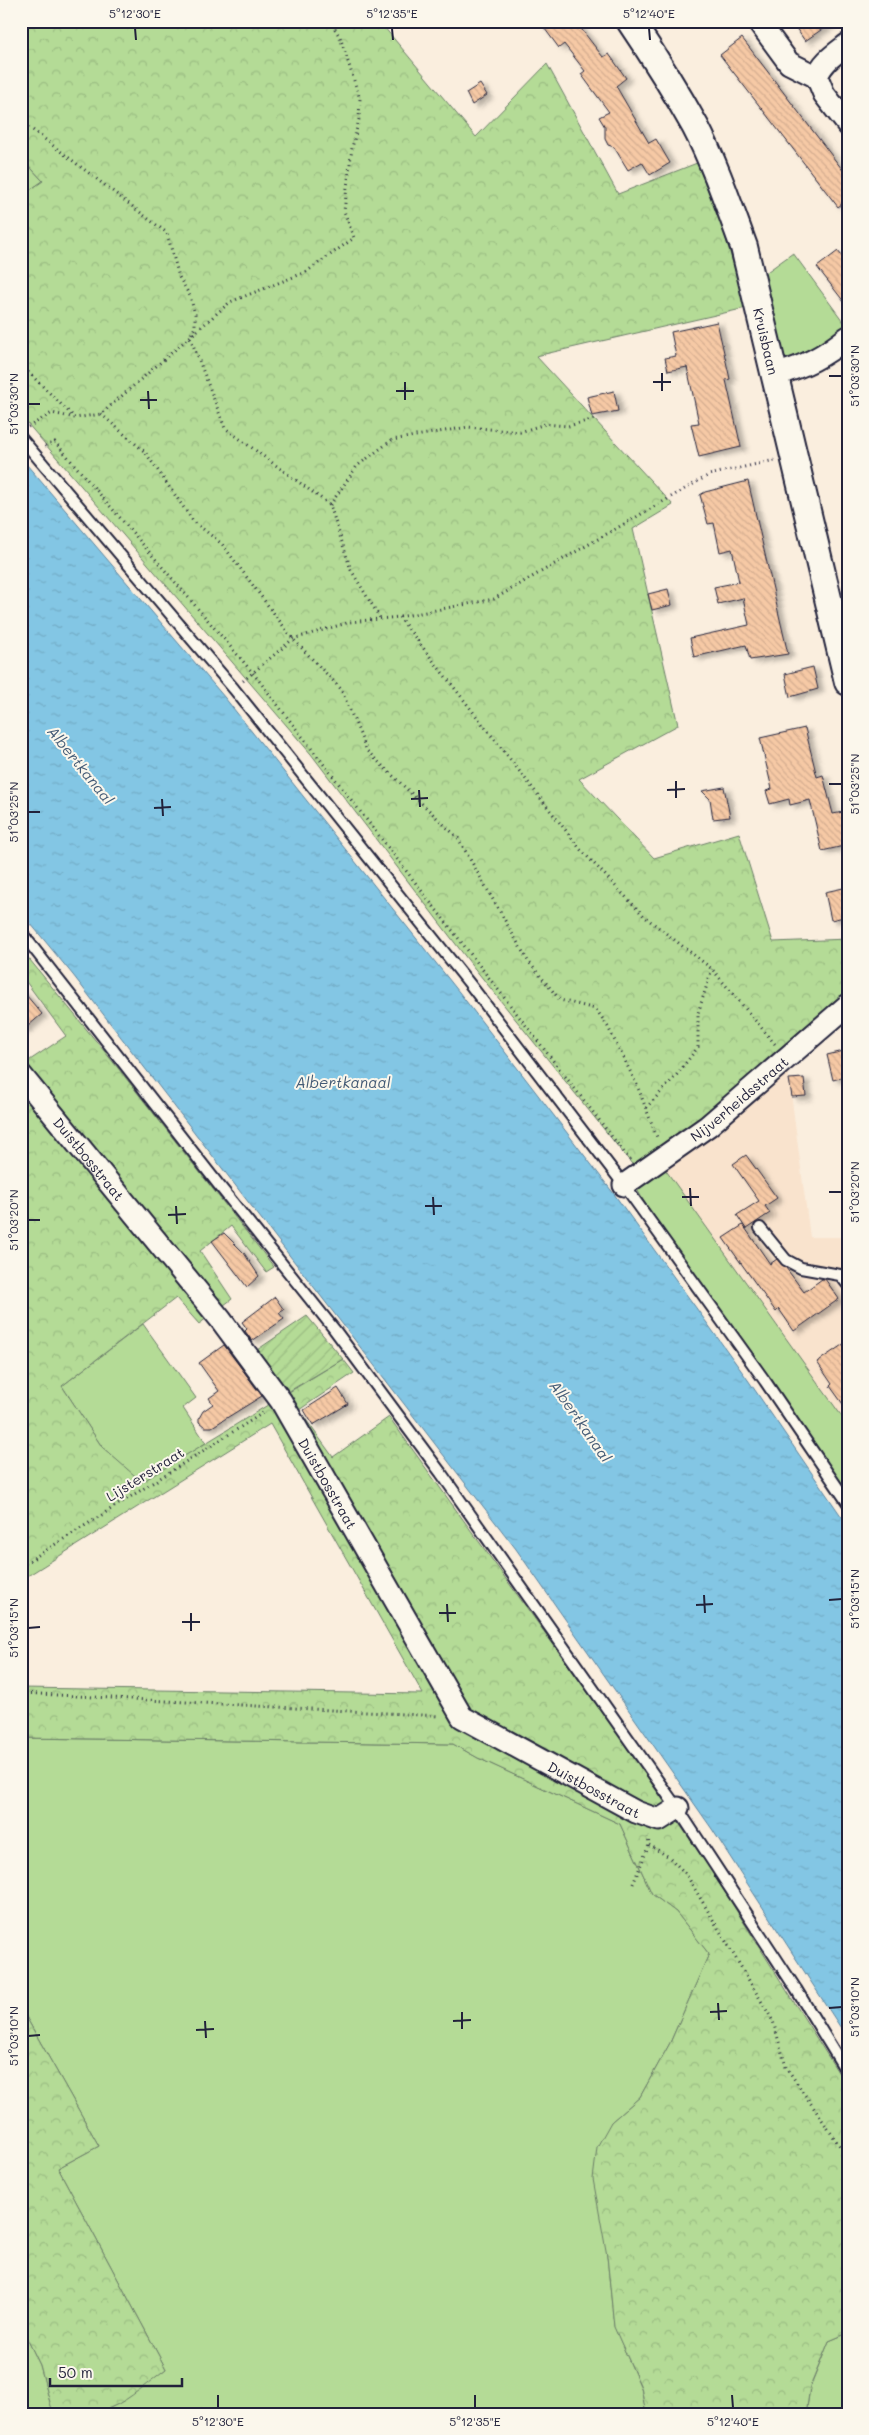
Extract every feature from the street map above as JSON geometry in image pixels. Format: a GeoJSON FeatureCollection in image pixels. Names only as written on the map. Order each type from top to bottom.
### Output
{"type":"FeatureCollection","features":[{"type":"Feature","properties":{"kind":"street","name":"Kruisbaan"},"geometry":{"type":"LineString","coordinates":[[630,21],[660,65],[695,127],[720,184],[744,247],[848,682]]}},
{"type":"Feature","properties":{"kind":"street"},"geometry":{"type":"LineString","coordinates":[[758,21],[789,63],[817,77]]}},
{"type":"Feature","properties":{"kind":"street"},"geometry":{"type":"LineString","coordinates":[[848,44],[825,62],[820,68],[817,77],[824,94],[848,125]]}},
{"type":"Feature","properties":{"kind":"street"},"geometry":{"type":"LineString","coordinates":[[775,375],[801,368],[823,356],[848,337]]}},
{"type":"Feature","properties":{"kind":"street","name":"Nijverheidsstraat"},"geometry":{"type":"LineString","coordinates":[[632,1179],[708,1126],[848,1005]]}},
{"type":"Feature","properties":{"kind":"street","name":"Duistbosstraat"},"geometry":{"type":"LineString","coordinates":[[21,1074],[221,1320],[281,1401],[462,1717],[607,1798],[647,1816],[658,1820],[678,1808]]}},
{"type":"Feature","properties":{"kind":"lane"},"geometry":{"type":"LineString","coordinates":[[21,438],[234,689],[469,983],[632,1179],[765,1382],[848,1503]]}},
{"type":"Feature","properties":{"kind":"lane"},"geometry":{"type":"LineString","coordinates":[[21,932],[340,1337],[441,1473],[678,1808],[791,1981],[848,2074]]}},
{"type":"Feature","properties":{"kind":"lane"},"geometry":{"type":"LineString","coordinates":[[760,1228],[786,1260],[801,1268],[840,1276],[848,1285]]}},
{"type":"Feature","properties":{"kind":"path"},"geometry":{"type":"LineString","coordinates":[[21,431],[52,413],[75,418],[101,414],[230,302],[306,272],[354,238],[344,211],[352,148],[359,119],[360,99],[340,37],[330,21]]}},
{"type":"Feature","properties":{"kind":"path"},"geometry":{"type":"LineString","coordinates":[[21,121],[167,233],[179,277],[190,296],[195,314],[195,327],[190,337],[225,428],[330,505],[351,570],[380,618]]}},
{"type":"Feature","properties":{"kind":"path"},"geometry":{"type":"LineString","coordinates":[[21,365],[75,418]]}},
{"type":"Feature","properties":{"kind":"path"},"geometry":{"type":"LineString","coordinates":[[101,414],[145,452],[193,521],[222,544],[293,638],[341,689],[367,751],[458,838],[528,961],[560,1000],[596,1008],[608,1027],[658,1135],[660,1160]]}},
{"type":"Feature","properties":{"kind":"path"},"geometry":{"type":"LineString","coordinates":[[330,505],[357,466],[392,440],[468,427],[520,432],[545,424],[568,426],[595,419]]}},
{"type":"Feature","properties":{"kind":"path"},"geometry":{"type":"LineString","coordinates":[[33,452],[55,442],[253,673],[632,1179]]}},
{"type":"Feature","properties":{"kind":"path"},"geometry":{"type":"LineString","coordinates":[[234,689],[293,638],[350,622],[399,617],[494,599],[709,475],[795,456]]}},
{"type":"Feature","properties":{"kind":"path"},"geometry":{"type":"LineString","coordinates":[[399,617],[581,850],[645,917],[712,969],[787,1058]]}},
{"type":"Feature","properties":{"kind":"path"},"geometry":{"type":"LineString","coordinates":[[646,1108],[675,1077],[698,1047],[698,1013],[712,969]]}},
{"type":"Feature","properties":{"kind":"path","name":"Lijsterstraat"},"geometry":{"type":"LineString","coordinates":[[21,1566],[281,1401]]}},
{"type":"Feature","properties":{"kind":"path"},"geometry":{"type":"LineString","coordinates":[[21,1453],[23,1455],[21,1466]]}},
{"type":"Feature","properties":{"kind":"path"},"geometry":{"type":"LineString","coordinates":[[21,1694],[462,1717]]}},
{"type":"Feature","properties":{"kind":"path"},"geometry":{"type":"LineString","coordinates":[[633,1884],[649,1845],[647,1816]]}},
{"type":"Feature","properties":{"kind":"path"},"geometry":{"type":"LineString","coordinates":[[649,1845],[668,1857],[686,1874],[773,2021],[786,2067],[848,2158]]}},
{"type":"Feature","properties":{"kind":"shaded area"},"geometry":{"type":"Polygon","coordinates":[[[787,1063],[810,1237],[848,1237],[848,1425],[662,1165],[787,1063]]]}},
{"type":"Feature","properties":{"kind":"green space"},"geometry":{"type":"Polygon","coordinates":[[[21,21],[379,21],[476,137],[547,64],[618,194],[697,163],[722,225],[746,308],[536,356],[673,505],[633,529],[678,725],[579,779],[654,858],[739,833],[773,942],[848,939],[848,996],[640,1174],[471,964],[311,754],[21,416],[21,196],[43,181],[21,157],[21,21]]]}},
{"type":"Feature","properties":{"kind":"green space"},"geometry":{"type":"Polygon","coordinates":[[[21,157],[43,181],[21,196],[21,157]]]}},
{"type":"Feature","properties":{"kind":"green space"},"geometry":{"type":"Polygon","coordinates":[[[793,253],[848,328],[813,356],[789,361],[785,359],[764,274],[793,253]]]}},
{"type":"Feature","properties":{"kind":"green space"},"geometry":{"type":"Polygon","coordinates":[[[21,949],[118,1068],[274,1267],[266,1272],[231,1226],[200,1251],[232,1299],[199,1324],[176,1298],[62,1386],[102,1447],[142,1482],[343,1359],[354,1373],[299,1410],[333,1457],[389,1417],[610,1723],[709,1867],[848,2088],[848,2333],[829,2341],[810,2387],[806,2414],[646,2414],[641,2387],[614,2327],[607,2256],[593,2179],[597,2147],[611,2122],[640,2097],[670,2043],[709,1954],[676,1912],[652,1894],[620,1824],[478,1758],[453,1744],[21,1738],[21,1688],[423,1694],[270,1424],[21,1580],[21,1056],[27,1062],[66,1036],[21,975],[21,949]]]}},
{"type":"Feature","properties":{"kind":"green space"},"geometry":{"type":"Polygon","coordinates":[[[662,1165],[848,1425],[848,1495],[643,1200],[638,1191],[639,1181],[662,1165]]]}},
{"type":"Feature","properties":{"kind":"green space"},"geometry":{"type":"Polygon","coordinates":[[[307,1316],[343,1359],[286,1393],[254,1352],[307,1316]]]}},
{"type":"Feature","properties":{"kind":"green space"},"geometry":{"type":"Polygon","coordinates":[[[143,1324],[196,1398],[183,1408],[206,1443],[141,1483],[102,1447],[62,1386],[143,1324]]]}},
{"type":"Feature","properties":{"kind":"green space"},"geometry":{"type":"Polygon","coordinates":[[[21,1738],[453,1744],[478,1758],[620,1824],[652,1894],[676,1912],[709,1954],[670,2043],[640,2097],[611,2122],[607,2256],[614,2326],[641,2388],[646,2414],[204,2414],[202,2409],[187,2414],[81,2414],[112,2407],[166,2369],[58,2168],[99,2146],[21,2008],[21,1738]]]}},
{"type":"Feature","properties":{"kind":"green space"},"geometry":{"type":"Polygon","coordinates":[[[21,2008],[99,2146],[58,2168],[166,2369],[119,2404],[90,2413],[64,2414],[52,2410],[40,2365],[21,2326],[21,2008]]]}},
{"type":"Feature","properties":{"kind":"green space"},"geometry":{"type":"Polygon","coordinates":[[[21,2326],[40,2365],[52,2410],[57,2414],[21,2414],[21,2326]]]}},
{"type":"Feature","properties":{"kind":"green space"},"geometry":{"type":"Polygon","coordinates":[[[848,2333],[848,2414],[806,2414],[810,2388],[829,2341],[848,2333]]]}},
{"type":"Feature","properties":{"kind":"water","name":"Albertkanaal"},"geometry":{"type":"Polygon","coordinates":[[[21,458],[225,698],[459,992],[614,1194],[748,1380],[848,1526],[848,2039],[712,1829],[516,1549],[73,975],[21,912],[21,458]]]}},
{"type":"Feature","properties":{"kind":"building"},"geometry":{"type":"Polygon","coordinates":[[[539,21],[575,21],[603,57],[609,54],[626,78],[616,86],[649,143],[656,139],[670,163],[650,175],[642,162],[628,170],[614,147],[608,145],[605,139],[605,127],[599,117],[609,112],[581,74],[585,71],[564,44],[559,48],[539,21]]]}},
{"type":"Feature","properties":{"kind":"building"},"geometry":{"type":"Polygon","coordinates":[[[791,21],[834,21],[805,41],[791,21]]]}},
{"type":"Feature","properties":{"kind":"building"},"geometry":{"type":"Polygon","coordinates":[[[742,38],[848,177],[848,199],[838,207],[720,55],[742,38]]]}},
{"type":"Feature","properties":{"kind":"building"},"geometry":{"type":"Polygon","coordinates":[[[480,84],[487,95],[472,105],[466,93],[480,84]]]}},
{"type":"Feature","properties":{"kind":"building"},"geometry":{"type":"Polygon","coordinates":[[[838,251],[848,264],[848,307],[817,267],[838,251]]]}},
{"type":"Feature","properties":{"kind":"building"},"geometry":{"type":"Polygon","coordinates":[[[717,322],[730,379],[726,380],[741,447],[699,457],[691,424],[699,423],[687,367],[668,371],[665,358],[676,356],[671,332],[717,322]]]}},
{"type":"Feature","properties":{"kind":"building"},"geometry":{"type":"Polygon","coordinates":[[[614,391],[618,411],[592,416],[587,397],[614,391]]]}},
{"type":"Feature","properties":{"kind":"building"},"geometry":{"type":"Polygon","coordinates":[[[748,481],[788,654],[750,660],[746,645],[694,657],[690,638],[749,625],[743,598],[718,604],[714,587],[739,582],[732,549],[720,552],[714,523],[708,524],[700,495],[748,481]]]}},
{"type":"Feature","properties":{"kind":"building"},"geometry":{"type":"Polygon","coordinates":[[[668,589],[672,605],[652,610],[648,594],[668,589]]]}},
{"type":"Feature","properties":{"kind":"building"},"geometry":{"type":"Polygon","coordinates":[[[813,667],[818,689],[790,697],[785,674],[813,667]]]}},
{"type":"Feature","properties":{"kind":"building"},"geometry":{"type":"Polygon","coordinates":[[[805,728],[817,777],[823,775],[833,814],[843,812],[848,832],[848,845],[822,851],[810,800],[790,805],[789,799],[770,804],[766,791],[772,789],[760,738],[805,728]]]}},
{"type":"Feature","properties":{"kind":"building"},"geometry":{"type":"Polygon","coordinates":[[[724,787],[730,817],[713,819],[710,799],[702,791],[724,787]]]}},
{"type":"Feature","properties":{"kind":"building"},"geometry":{"type":"Polygon","coordinates":[[[848,887],[848,916],[831,920],[825,892],[848,887]]]}},
{"type":"Feature","properties":{"kind":"building"},"geometry":{"type":"Polygon","coordinates":[[[21,989],[42,1014],[21,1032],[21,989]]]}},
{"type":"Feature","properties":{"kind":"building"},"geometry":{"type":"Polygon","coordinates":[[[848,1050],[848,1076],[833,1080],[827,1055],[848,1050]]]}},
{"type":"Feature","properties":{"kind":"building"},"geometry":{"type":"Polygon","coordinates":[[[804,1078],[806,1096],[792,1097],[789,1079],[804,1078]]]}},
{"type":"Feature","properties":{"kind":"building"},"geometry":{"type":"Polygon","coordinates":[[[746,1155],[777,1198],[765,1206],[770,1213],[746,1229],[737,1215],[759,1201],[733,1164],[746,1155]]]}},
{"type":"Feature","properties":{"kind":"building"},"geometry":{"type":"Polygon","coordinates":[[[743,1225],[770,1264],[777,1259],[804,1292],[822,1279],[825,1279],[839,1299],[794,1331],[779,1309],[776,1312],[723,1238],[743,1225]]]}},
{"type":"Feature","properties":{"kind":"building"},"geometry":{"type":"Polygon","coordinates":[[[224,1233],[244,1253],[259,1276],[247,1287],[212,1241],[224,1233]]]}},
{"type":"Feature","properties":{"kind":"building"},"geometry":{"type":"Polygon","coordinates":[[[275,1297],[284,1310],[279,1313],[284,1319],[252,1341],[245,1331],[247,1329],[242,1322],[275,1297]]]}},
{"type":"Feature","properties":{"kind":"building"},"geometry":{"type":"Polygon","coordinates":[[[848,1341],[848,1411],[830,1386],[832,1384],[817,1362],[848,1341]]]}},
{"type":"Feature","properties":{"kind":"building"},"geometry":{"type":"Polygon","coordinates":[[[224,1345],[262,1396],[212,1427],[205,1427],[199,1422],[199,1418],[203,1411],[213,1404],[209,1398],[219,1391],[199,1363],[224,1345]]]}},
{"type":"Feature","properties":{"kind":"building"},"geometry":{"type":"Polygon","coordinates":[[[338,1388],[348,1404],[313,1425],[304,1410],[338,1388]]]}}]}
